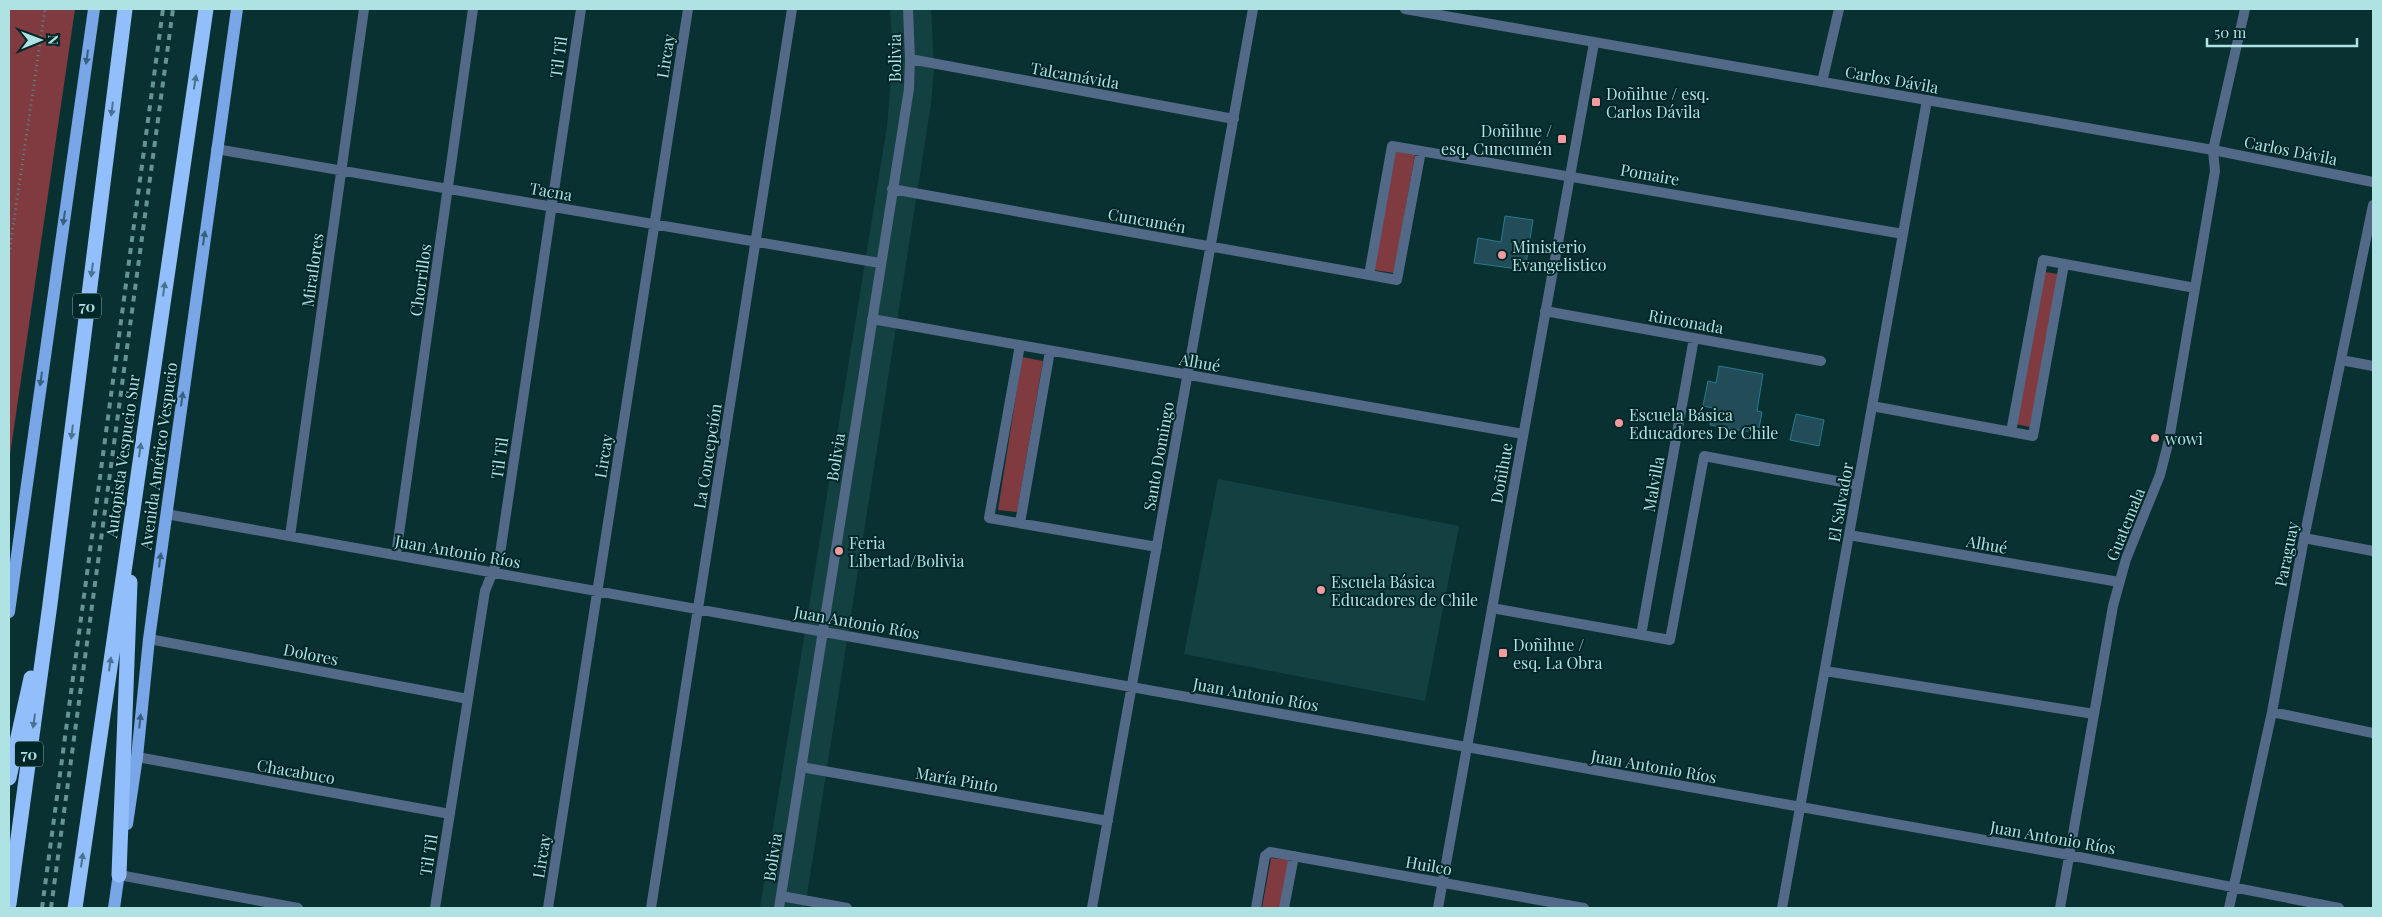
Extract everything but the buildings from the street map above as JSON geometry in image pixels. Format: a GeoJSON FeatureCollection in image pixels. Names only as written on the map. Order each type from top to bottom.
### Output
{"type":"FeatureCollection","features":[{"type":"Feature","properties":{"kind":"highway","name":"70"},"geometry":{"type":"LineString","coordinates":[[9,904],[50,604],[125,9]]}},
{"type":"Feature","properties":{"kind":"highway","name":"Autopista Vespucio Sur"},"geometry":{"type":"LineString","coordinates":[[75,908],[133,498],[206,9]]}},
{"type":"Feature","properties":{"kind":"highway"},"geometry":{"type":"LineString","coordinates":[[119,875],[133,498]]}},
{"type":"Feature","properties":{"kind":"highway"},"geometry":{"type":"LineString","coordinates":[[9,778],[50,604]]}},
{"type":"Feature","properties":{"kind":"main road"},"geometry":{"type":"LineString","coordinates":[[9,612],[94,9]]}},
{"type":"Feature","properties":{"kind":"main road","name":"Avenida Américo Vespucio"},"geometry":{"type":"LineString","coordinates":[[114,908],[137,757],[149,640],[216,148],[237,9]]}},
{"type":"Feature","properties":{"kind":"street","name":"Miraflores"},"geometry":{"type":"LineString","coordinates":[[290,536],[364,9]]}},
{"type":"Feature","properties":{"kind":"street","name":"Chorrillos"},"geometry":{"type":"LineString","coordinates":[[396,555],[473,9]]}},
{"type":"Feature","properties":{"kind":"street","name":"Til Til"},"geometry":{"type":"LineString","coordinates":[[435,908],[485,591],[500,554],[580,9]]}},
{"type":"Feature","properties":{"kind":"street","name":"Lircay"},"geometry":{"type":"LineString","coordinates":[[548,908],[688,9]]}},
{"type":"Feature","properties":{"kind":"street","name":"La Concepción"},"geometry":{"type":"LineString","coordinates":[[651,908],[792,9]]}},
{"type":"Feature","properties":{"kind":"street","name":"Bolivia"},"geometry":{"type":"LineString","coordinates":[[779,908],[909,88],[908,9]]}},
{"type":"Feature","properties":{"kind":"street","name":"Santo Domingo"},"geometry":{"type":"LineString","coordinates":[[1092,908],[1254,9]]}},
{"type":"Feature","properties":{"kind":"street","name":"Carlos Dávila"},"geometry":{"type":"LineString","coordinates":[[1405,9],[1435,11],[1594,42],[2213,150],[2373,182]]}},
{"type":"Feature","properties":{"kind":"street"},"geometry":{"type":"LineString","coordinates":[[1822,82],[1839,9]]}},
{"type":"Feature","properties":{"kind":"street","name":"Guatemala"},"geometry":{"type":"LineString","coordinates":[[2060,908],[2119,582],[2160,475],[2169,440],[2215,171],[2213,150],[2245,9]]}},
{"type":"Feature","properties":{"kind":"street","name":"Doñihue"},"geometry":{"type":"LineString","coordinates":[[1438,908],[1594,42]]}},
{"type":"Feature","properties":{"kind":"street","name":"Talcamávida"},"geometry":{"type":"LineString","coordinates":[[910,60],[1234,119]]}},
{"type":"Feature","properties":{"kind":"street","name":"El Salvador"},"geometry":{"type":"LineString","coordinates":[[1782,908],[1927,100]]}},
{"type":"Feature","properties":{"kind":"street","name":"Pomaire"},"geometry":{"type":"LineString","coordinates":[[1369,275],[1392,146],[1570,175],[1903,234]]}},
{"type":"Feature","properties":{"kind":"street","name":"Tacna"},"geometry":{"type":"LineString","coordinates":[[216,148],[880,264]]}},
{"type":"Feature","properties":{"kind":"street","name":"Cuncumén"},"geometry":{"type":"LineString","coordinates":[[892,189],[1397,280],[1421,151]]}},
{"type":"Feature","properties":{"kind":"street","name":"Paraguay"},"geometry":{"type":"LineString","coordinates":[[2229,908],[2272,712],[2304,538],[2373,205]]}},
{"type":"Feature","properties":{"kind":"street"},"geometry":{"type":"LineString","coordinates":[[2011,432],[2043,260],[2195,288]]}},
{"type":"Feature","properties":{"kind":"street"},"geometry":{"type":"LineString","coordinates":[[1872,406],[2033,436],[2064,264]]}},
{"type":"Feature","properties":{"kind":"street","name":"Rinconada"},"geometry":{"type":"LineString","coordinates":[[1545,311],[1821,361]]}},
{"type":"Feature","properties":{"kind":"street","name":"Alhué"},"geometry":{"type":"LineString","coordinates":[[872,319],[1523,434]]}},
{"type":"Feature","properties":{"kind":"street","name":"Malvilla"},"geometry":{"type":"LineString","coordinates":[[1641,635],[1694,338]]}},
{"type":"Feature","properties":{"kind":"street"},"geometry":{"type":"LineString","coordinates":[[1020,345],[989,518],[1157,547]]}},
{"type":"Feature","properties":{"kind":"street"},"geometry":{"type":"LineString","coordinates":[[1020,523],[1050,351]]}},
{"type":"Feature","properties":{"kind":"street"},"geometry":{"type":"LineString","coordinates":[[2341,360],[2373,366]]}},
{"type":"Feature","properties":{"kind":"street"},"geometry":{"type":"LineString","coordinates":[[1492,608],[1670,640],[1704,456],[1858,485]]}},
{"type":"Feature","properties":{"kind":"street","name":"Juan Antonio Ríos"},"geometry":{"type":"LineString","coordinates":[[166,514],[2069,855],[2339,908]]}},
{"type":"Feature","properties":{"kind":"street","name":"Alhué"},"geometry":{"type":"LineString","coordinates":[[1849,535],[2119,582]]}},
{"type":"Feature","properties":{"kind":"street"},"geometry":{"type":"LineString","coordinates":[[2304,538],[2373,551]]}},
{"type":"Feature","properties":{"kind":"street","name":"Dolores"},"geometry":{"type":"LineString","coordinates":[[149,640],[468,699]]}},
{"type":"Feature","properties":{"kind":"street"},"geometry":{"type":"LineString","coordinates":[[1825,671],[2094,714]]}},
{"type":"Feature","properties":{"kind":"street"},"geometry":{"type":"LineString","coordinates":[[2272,712],[2373,734]]}},
{"type":"Feature","properties":{"kind":"street","name":"Chacabuco"},"geometry":{"type":"LineString","coordinates":[[137,757],[450,814]]}},
{"type":"Feature","properties":{"kind":"street","name":"María Pinto"},"geometry":{"type":"LineString","coordinates":[[801,767],[1108,821]]}},
{"type":"Feature","properties":{"kind":"street","name":"Huilco"},"geometry":{"type":"LineString","coordinates":[[1256,908],[1265,856],[1268,852],[1584,908]]}},
{"type":"Feature","properties":{"kind":"street"},"geometry":{"type":"LineString","coordinates":[[1284,908],[1294,856]]}},
{"type":"Feature","properties":{"kind":"street"},"geometry":{"type":"LineString","coordinates":[[119,875],[298,908]]}},
{"type":"Feature","properties":{"kind":"street"},"geometry":{"type":"LineString","coordinates":[[781,896],[847,908]]}},
{"type":"Feature","properties":{"kind":"path"},"geometry":{"type":"LineString","coordinates":[[9,254],[45,9]]}},
{"type":"Feature","properties":{"kind":"shaded area"},"geometry":{"type":"Polygon","coordinates":[[[9,9],[75,9],[9,462],[9,9]]]}},
{"type":"Feature","properties":{"kind":"shaded area","name":"Feria Libertad/Bolivia"},"geometry":{"type":"Polygon","coordinates":[[[890,9],[931,9],[934,68],[931,104],[805,908],[760,908],[887,127],[893,56],[890,9]]]}},
{"type":"Feature","properties":{"kind":"shaded area"},"geometry":{"type":"Polygon","coordinates":[[[1396,151],[1415,155],[1394,273],[1374,270],[1396,151]]]}},
{"type":"Feature","properties":{"kind":"shaded area"},"geometry":{"type":"Polygon","coordinates":[[[2045,272],[2058,274],[2030,427],[2015,424],[2045,272]]]}},
{"type":"Feature","properties":{"kind":"shaded area"},"geometry":{"type":"Polygon","coordinates":[[[1022,357],[1043,361],[1017,512],[998,510],[1022,357]]]}},
{"type":"Feature","properties":{"kind":"shaded area","name":"Escuela Básica Educadores de Chile"},"geometry":{"type":"Polygon","coordinates":[[[1218,479],[1459,526],[1425,701],[1184,654],[1218,479]]]}},
{"type":"Feature","properties":{"kind":"shaded area"},"geometry":{"type":"Polygon","coordinates":[[[1271,858],[1289,860],[1281,908],[1262,908],[1271,858]]]}},
{"type":"Feature","properties":{"kind":"railway"},"geometry":{"type":"LineString","coordinates":[[42,908],[163,9]]}},
{"type":"Feature","properties":{"kind":"railway"},"geometry":{"type":"LineString","coordinates":[[51,908],[173,9]]}},
{"type":"Feature","properties":{"kind":"place","name":"Doñihue / esq. Carlos Dávila"},"geometry":{"type":"Point","coordinates":[1596,102]}},
{"type":"Feature","properties":{"kind":"place","name":"Doñihue / esq. Cuncumén"},"geometry":{"type":"Point","coordinates":[1562,139]}},
{"type":"Feature","properties":{"kind":"place","name":"Ministerio Evangelistico"},"geometry":{"type":"Point","coordinates":[1502,255]}},
{"type":"Feature","properties":{"kind":"place","name":"Escuela Básica Educadores De Chile"},"geometry":{"type":"Point","coordinates":[1619,423]}},
{"type":"Feature","properties":{"kind":"place","name":"wowi"},"geometry":{"type":"Point","coordinates":[2155,438]}},
{"type":"Feature","properties":{"kind":"place","name":"Feria Libertad/Bolivia"},"geometry":{"type":"Point","coordinates":[839,551]}},
{"type":"Feature","properties":{"kind":"place","name":"Escuela Básica Educadores de Chile"},"geometry":{"type":"Point","coordinates":[1321,590]}},
{"type":"Feature","properties":{"kind":"place","name":"Doñihue / esq. La Obra"},"geometry":{"type":"Point","coordinates":[1503,653]}}]}
